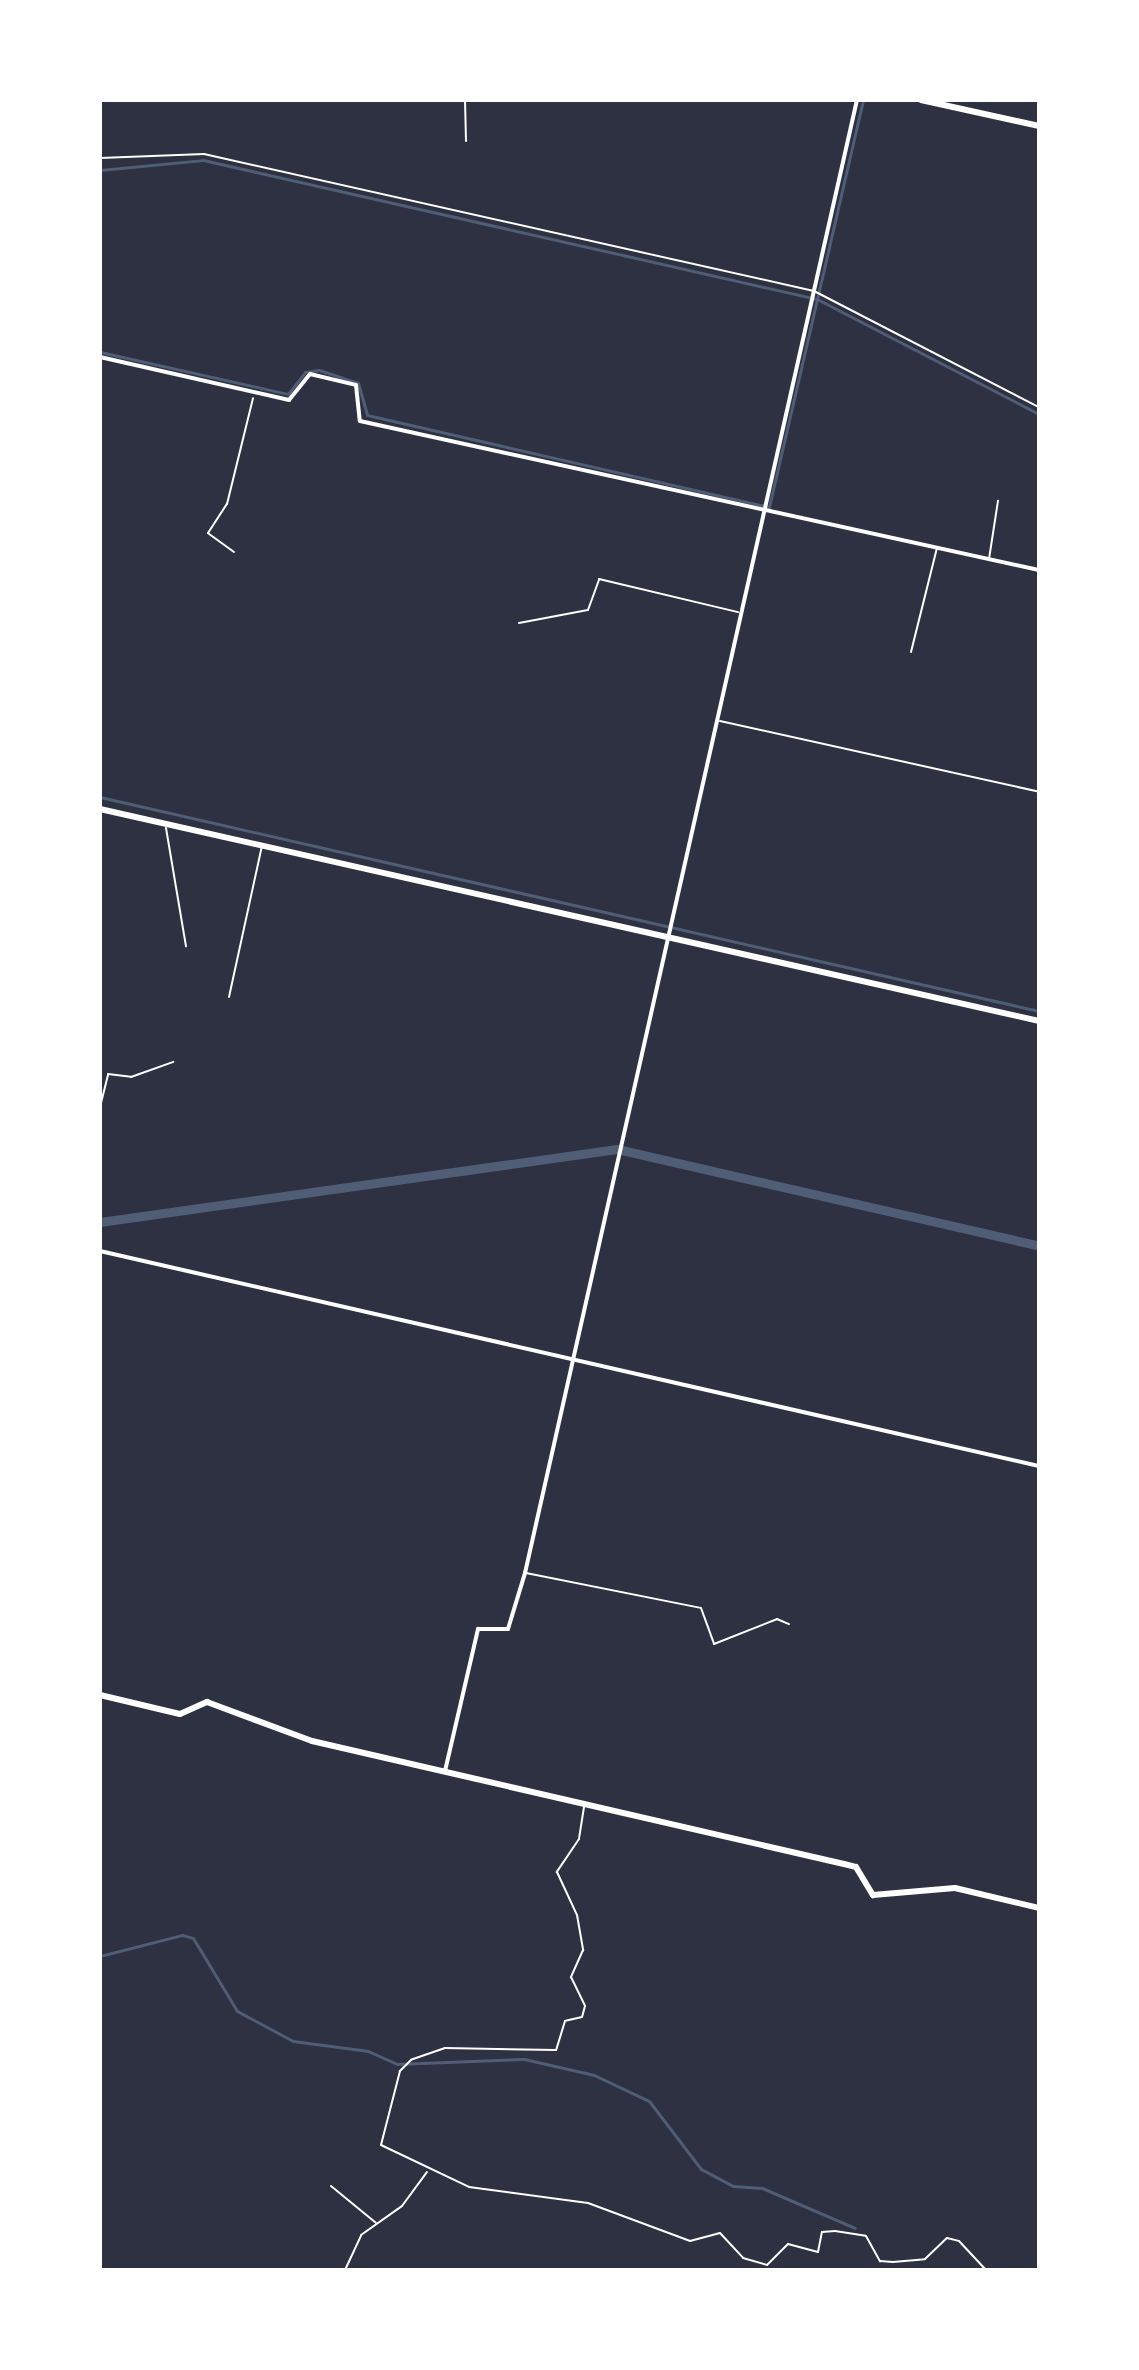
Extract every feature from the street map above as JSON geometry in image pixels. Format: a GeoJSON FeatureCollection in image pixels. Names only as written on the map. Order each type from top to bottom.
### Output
{"type":"FeatureCollection","features":[{"type":"Feature","properties":{"kind":"street"},"geometry":{"type":"LineString","coordinates":[[444,1773],[478,1629],[508,1629],[525,1573],[857,100]]}},
{"type":"Feature","properties":{"kind":"street"},"geometry":{"type":"LineString","coordinates":[[921,100],[1039,126]]}},
{"type":"Feature","properties":{"kind":"street"},"geometry":{"type":"LineString","coordinates":[[100,357],[289,400],[310,374],[356,385],[360,421],[1039,570]]}},
{"type":"Feature","properties":{"kind":"street"},"geometry":{"type":"LineString","coordinates":[[100,809],[668,940],[1039,1021]]}},
{"type":"Feature","properties":{"kind":"street"},"geometry":{"type":"LineString","coordinates":[[100,1251],[1039,1466]]}},
{"type":"Feature","properties":{"kind":"street"},"geometry":{"type":"LineString","coordinates":[[100,1695],[180,1714],[207,1702],[312,1741],[856,1867],[873,1895],[955,1888],[1039,1908]]}},
{"type":"Feature","properties":{"kind":"lane"},"geometry":{"type":"LineString","coordinates":[[465,100],[466,141]]}},
{"type":"Feature","properties":{"kind":"lane"},"geometry":{"type":"LineString","coordinates":[[100,158],[204,154],[814,291],[1039,407]]}},
{"type":"Feature","properties":{"kind":"lane"},"geometry":{"type":"LineString","coordinates":[[989,561],[998,501]]}},
{"type":"Feature","properties":{"kind":"lane"},"geometry":{"type":"LineString","coordinates":[[911,652],[937,548]]}},
{"type":"Feature","properties":{"kind":"lane"},"geometry":{"type":"LineString","coordinates":[[519,623],[588,610],[599,579],[742,613]]}},
{"type":"Feature","properties":{"kind":"lane"},"geometry":{"type":"LineString","coordinates":[[716,720],[1039,792]]}},
{"type":"Feature","properties":{"kind":"lane"},"geometry":{"type":"LineString","coordinates":[[165,823],[186,946]]}},
{"type":"Feature","properties":{"kind":"lane"},"geometry":{"type":"LineString","coordinates":[[229,997],[262,845]]}},
{"type":"Feature","properties":{"kind":"lane"},"geometry":{"type":"LineString","coordinates":[[100,1107],[108,1074],[131,1077],[173,1062]]}},
{"type":"Feature","properties":{"kind":"lane"},"geometry":{"type":"LineString","coordinates":[[525,1573],[701,1608],[714,1644],[777,1619],[789,1624]]}},
{"type":"Feature","properties":{"kind":"lane"},"geometry":{"type":"LineString","coordinates":[[585,1803],[579,1839],[557,1872],[577,1915],[583,1950],[571,1977],[585,2006],[582,2017],[565,2021],[556,2050],[445,2048],[411,2060],[400,2071],[381,2145],[427,2171],[469,2187],[588,2203],[690,2241],[720,2233],[743,2258],[767,2265],[788,2244],[818,2252],[822,2232],[835,2231],[866,2236],[880,2261],[925,2259],[947,2238],[959,2241],[986,2270]]}},
{"type":"Feature","properties":{"kind":"lane"},"geometry":{"type":"LineString","coordinates":[[345,2270],[361,2235],[412,2196],[427,2171]]}},
{"type":"Feature","properties":{"kind":"lane"},"geometry":{"type":"LineString","coordinates":[[331,2186],[376,2224]]}},
{"type":"Feature","properties":{"kind":"path"},"geometry":{"type":"LineString","coordinates":[[234,552],[208,533],[227,504],[254,393]]}},
{"type":"Feature","properties":{"kind":"waterway"},"geometry":{"type":"LineString","coordinates":[[100,352],[288,394],[305,372],[319,370],[358,383],[367,415],[769,507],[863,100]]}},
{"type":"Feature","properties":{"kind":"waterway"},"geometry":{"type":"LineString","coordinates":[[100,170],[203,160],[817,299],[1039,414]]}},
{"type":"Feature","properties":{"kind":"waterway"},"geometry":{"type":"LineString","coordinates":[[100,797],[1039,1011]]}},
{"type":"Feature","properties":{"kind":"waterway"},"geometry":{"type":"LineString","coordinates":[[100,1222],[617,1149],[1039,1246]]}},
{"type":"Feature","properties":{"kind":"waterway"},"geometry":{"type":"LineString","coordinates":[[100,1956],[182,1935],[193,1938],[237,2011],[293,2041],[368,2051],[397,2064],[524,2059],[594,2075],[649,2101],[701,2169],[733,2186],[762,2188],[855,2228]]}}]}
